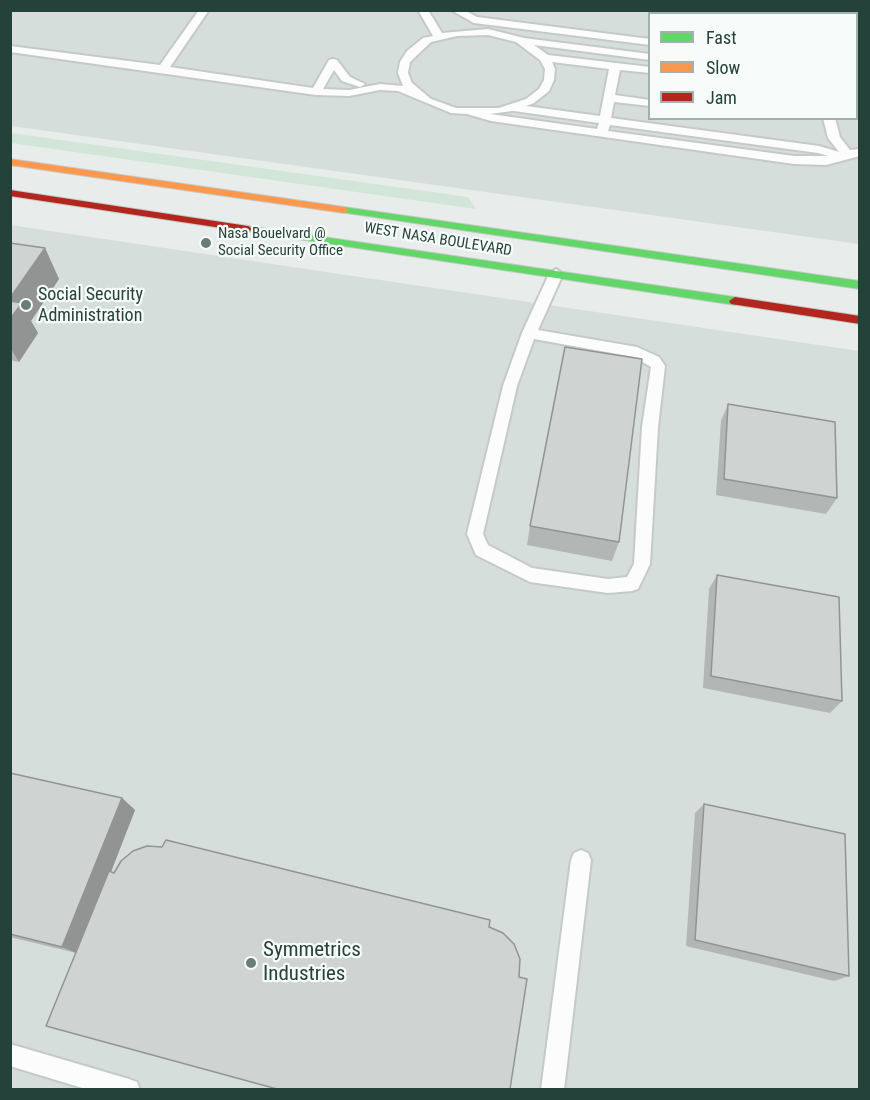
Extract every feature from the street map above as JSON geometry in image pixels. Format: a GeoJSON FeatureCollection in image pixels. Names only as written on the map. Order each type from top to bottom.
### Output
{"type":"FeatureCollection","features":[{"type":"Feature","properties":{"kind":"main road","name":"WEST NASA BOULEVARD"},"geometry":{"type":"LineString","coordinates":[[10,162],[414,237],[556,274],[860,320]]}},
{"type":"Feature","properties":{"kind":"main road","name":"WEST NASA BOULEVARD"},"geometry":{"type":"LineString","coordinates":[[10,193],[860,285]]}},
{"type":"Feature","properties":{"kind":"lane"},"geometry":{"type":"LineString","coordinates":[[163,69],[204,10]]}},
{"type":"Feature","properties":{"kind":"lane"},"geometry":{"type":"LineString","coordinates":[[423,10],[438,36]]}},
{"type":"Feature","properties":{"kind":"lane"},"geometry":{"type":"LineString","coordinates":[[455,10],[471,32]]}},
{"type":"Feature","properties":{"kind":"lane"},"geometry":{"type":"LineString","coordinates":[[455,10],[474,20],[648,42]]}},
{"type":"Feature","properties":{"kind":"lane"},"geometry":{"type":"LineString","coordinates":[[317,90],[382,80],[396,73],[420,46],[438,36],[471,32],[648,57]]}},
{"type":"Feature","properties":{"kind":"lane"},"geometry":{"type":"LineString","coordinates":[[621,39],[640,32],[648,34]]}},
{"type":"Feature","properties":{"kind":"lane"},"geometry":{"type":"LineString","coordinates":[[520,40],[545,57],[648,78]]}},
{"type":"Feature","properties":{"kind":"lane"},"geometry":{"type":"LineString","coordinates":[[10,49],[298,89],[349,93],[380,87],[399,88],[440,107],[491,118],[603,127]]}},
{"type":"Feature","properties":{"kind":"lane"},"geometry":{"type":"LineString","coordinates":[[472,113],[513,108],[530,101],[543,91],[549,80],[550,69],[545,57]]}},
{"type":"Feature","properties":{"kind":"lane"},"geometry":{"type":"LineString","coordinates":[[317,90],[333,62],[346,79],[360,84]]}},
{"type":"Feature","properties":{"kind":"lane"},"geometry":{"type":"LineString","coordinates":[[405,62],[403,73],[407,84],[416,94]]}},
{"type":"Feature","properties":{"kind":"lane"},"geometry":{"type":"LineString","coordinates":[[615,70],[648,70]]}},
{"type":"Feature","properties":{"kind":"lane"},"geometry":{"type":"LineString","coordinates":[[603,127],[615,70]]}},
{"type":"Feature","properties":{"kind":"lane"},"geometry":{"type":"LineString","coordinates":[[609,98],[648,103]]}},
{"type":"Feature","properties":{"kind":"lane"},"geometry":{"type":"LineString","coordinates":[[513,108],[603,127],[794,160],[826,161],[849,154],[834,138],[830,120]]}},
{"type":"Feature","properties":{"kind":"lane"},"geometry":{"type":"LineString","coordinates":[[529,333],[637,352],[654,361],[658,366],[650,427],[642,564],[632,584],[608,586],[530,575],[482,550],[475,534],[510,386],[529,333],[556,274]]}},
{"type":"Feature","properties":{"kind":"lane"},"geometry":{"type":"LineString","coordinates":[[552,1089],[581,860]]}},
{"type":"Feature","properties":{"kind":"lane"},"geometry":{"type":"LineString","coordinates":[[10,1055],[129,1089]]}},
{"type":"Feature","properties":{"kind":"shaded area"},"geometry":{"type":"Polygon","coordinates":[[[11,11],[859,11],[859,244],[11,126],[11,11]]]}},
{"type":"Feature","properties":{"kind":"shaded area"},"geometry":{"type":"Polygon","coordinates":[[[10,225],[859,351],[859,1089],[11,1089],[10,225]]]}},
{"type":"Feature","properties":{"kind":"green space"},"geometry":{"type":"Polygon","coordinates":[[[11,133],[468,197],[476,209],[11,143],[11,133]]]}},
{"type":"Feature","properties":{"kind":"building"},"geometry":{"type":"Polygon","coordinates":[[[10,243],[45,248],[10,298],[10,243]]]}},
{"type":"Feature","properties":{"kind":"building"},"geometry":{"type":"Polygon","coordinates":[[[10,301],[22,303],[10,319],[10,301]]]}},
{"type":"Feature","properties":{"kind":"building"},"geometry":{"type":"Polygon","coordinates":[[[565,347],[642,359],[619,542],[530,526],[565,347]]]}},
{"type":"Feature","properties":{"kind":"building"},"geometry":{"type":"Polygon","coordinates":[[[728,404],[835,422],[837,498],[724,479],[728,404]]]}},
{"type":"Feature","properties":{"kind":"building"},"geometry":{"type":"Polygon","coordinates":[[[717,575],[839,597],[842,701],[711,676],[717,575]]]}},
{"type":"Feature","properties":{"kind":"building"},"geometry":{"type":"Polygon","coordinates":[[[10,773],[122,798],[62,947],[10,934],[10,773]]]}},
{"type":"Feature","properties":{"kind":"building"},"geometry":{"type":"Polygon","coordinates":[[[704,804],[845,834],[849,976],[695,940],[704,804]]]}},
{"type":"Feature","properties":{"kind":"building"},"geometry":{"type":"Polygon","coordinates":[[[166,840],[490,920],[489,927],[503,933],[514,944],[520,959],[519,977],[527,979],[510,1089],[277,1089],[46,1026],[109,871],[114,873],[121,861],[133,851],[147,846],[162,847],[166,840]]]}},
{"type":"Feature","properties":{"kind":"traffic: fast"},"geometry":{"type":"LineString","coordinates":[[344,210],[860,285]]}},
{"type":"Feature","properties":{"kind":"traffic: fast"},"geometry":{"type":"LineString","coordinates":[[248,229],[735,301]]}},
{"type":"Feature","properties":{"kind":"traffic: slow"},"geometry":{"type":"LineString","coordinates":[[10,162],[344,210]]}},
{"type":"Feature","properties":{"kind":"traffic: jam"},"geometry":{"type":"LineString","coordinates":[[10,193],[248,229]]}},
{"type":"Feature","properties":{"kind":"traffic: jam"},"geometry":{"type":"LineString","coordinates":[[735,301],[860,320]]}},
{"type":"Feature","properties":{"kind":"place","name":"Nasa Bouelvard @ Social Security Office"},"geometry":{"type":"Point","coordinates":[206,243]}},
{"type":"Feature","properties":{"kind":"place","name":"Social Security Administration"},"geometry":{"type":"Point","coordinates":[26,305]}},
{"type":"Feature","properties":{"kind":"place","name":"Symmetrics Industries"},"geometry":{"type":"Point","coordinates":[251,963]}}]}
